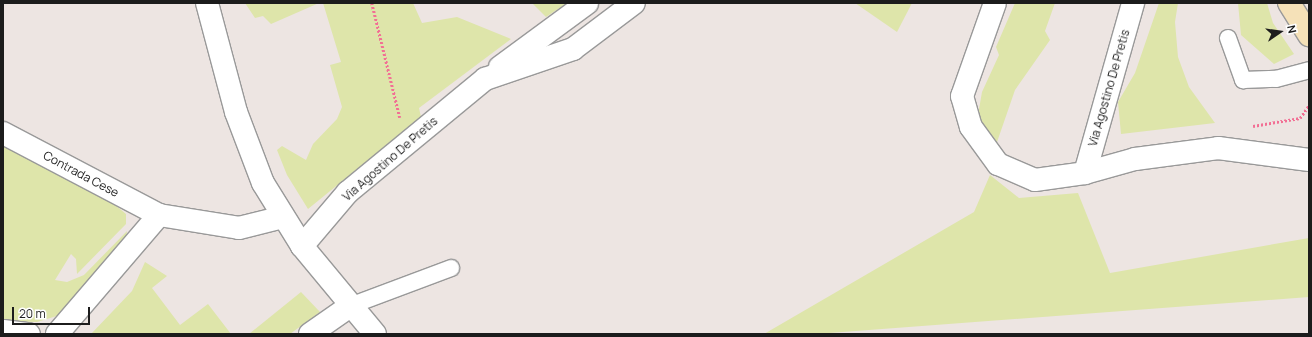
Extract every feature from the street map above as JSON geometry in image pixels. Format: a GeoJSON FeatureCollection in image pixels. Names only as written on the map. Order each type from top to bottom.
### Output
{"type":"FeatureCollection","features":[{"type":"Feature","properties":{"kind":"main road"},"geometry":{"type":"LineString","coordinates":[[1289,3],[1309,35]]}},
{"type":"Feature","properties":{"kind":"street"},"geometry":{"type":"LineString","coordinates":[[207,3],[236,112],[263,183],[302,246],[350,306],[375,334]]}},
{"type":"Feature","properties":{"kind":"street","name":"Via Agostino De Pretis"},"geometry":{"type":"LineString","coordinates":[[302,246],[348,192],[485,79],[587,3]]}},
{"type":"Feature","properties":{"kind":"street","name":"Via Agostino De Pretis"},"geometry":{"type":"LineString","coordinates":[[485,79],[573,49],[634,3]]}},
{"type":"Feature","properties":{"kind":"street"},"geometry":{"type":"LineString","coordinates":[[995,3],[962,96],[971,127],[998,164],[1035,180],[1085,173],[1135,159],[1218,148],[1309,160]]}},
{"type":"Feature","properties":{"kind":"street","name":"Via Agostino De Pretis"},"geometry":{"type":"LineString","coordinates":[[1085,173],[1133,3]]}},
{"type":"Feature","properties":{"kind":"street","name":"Contrada Cese"},"geometry":{"type":"LineString","coordinates":[[3,133],[159,215]]}},
{"type":"Feature","properties":{"kind":"street"},"geometry":{"type":"LineString","coordinates":[[57,334],[159,215],[239,228],[283,217]]}},
{"type":"Feature","properties":{"kind":"street"},"geometry":{"type":"LineString","coordinates":[[310,334],[350,306]]}},
{"type":"Feature","properties":{"kind":"street"},"geometry":{"type":"LineString","coordinates":[[3,331],[29,334]]}},
{"type":"Feature","properties":{"kind":"lane"},"geometry":{"type":"LineString","coordinates":[[1228,38],[1243,80],[1276,78],[1309,70]]}},
{"type":"Feature","properties":{"kind":"lane"},"geometry":{"type":"LineString","coordinates":[[350,306],[451,268]]}},
{"type":"Feature","properties":{"kind":"path"},"geometry":{"type":"LineString","coordinates":[[372,3],[406,144]]}},
{"type":"Feature","properties":{"kind":"green space"},"geometry":{"type":"Polygon","coordinates":[[[245,3],[319,3],[271,24],[263,16],[255,18],[245,3]]]}},
{"type":"Feature","properties":{"kind":"green space"},"geometry":{"type":"Polygon","coordinates":[[[323,3],[413,3],[422,23],[457,17],[511,39],[419,108],[421,117],[308,209],[287,175],[277,150],[282,146],[306,160],[313,144],[337,119],[342,107],[330,65],[341,62],[323,3]]]}},
{"type":"Feature","properties":{"kind":"green space"},"geometry":{"type":"Polygon","coordinates":[[[532,3],[567,3],[546,17],[532,3]]]}},
{"type":"Feature","properties":{"kind":"green space"},"geometry":{"type":"Polygon","coordinates":[[[855,3],[912,3],[897,32],[855,3]]]}},
{"type":"Feature","properties":{"kind":"green space"},"geometry":{"type":"Polygon","coordinates":[[[1015,3],[1055,3],[1045,31],[1050,40],[1015,90],[996,145],[980,124],[979,109],[982,92],[999,55],[996,47],[1015,3]]]}},
{"type":"Feature","properties":{"kind":"green space"},"geometry":{"type":"Polygon","coordinates":[[[1159,3],[1178,3],[1175,22],[1178,57],[1189,87],[1215,123],[1121,134],[1118,102],[1135,73],[1159,3]]]}},
{"type":"Feature","properties":{"kind":"green space"},"geometry":{"type":"Polygon","coordinates":[[[1238,3],[1267,3],[1273,23],[1294,54],[1274,64],[1241,35],[1238,3]]]}},
{"type":"Feature","properties":{"kind":"green space"},"geometry":{"type":"Polygon","coordinates":[[[3,144],[109,200],[126,214],[126,224],[77,274],[76,259],[71,254],[55,280],[67,282],[84,275],[127,231],[126,239],[60,315],[37,322],[3,321],[3,144]]]}},
{"type":"Feature","properties":{"kind":"green space"},"geometry":{"type":"Polygon","coordinates":[[[990,175],[1019,198],[1078,193],[1110,273],[1309,238],[1309,297],[816,334],[764,334],[974,212],[990,175]]]}},
{"type":"Feature","properties":{"kind":"green space"},"geometry":{"type":"Polygon","coordinates":[[[145,262],[167,276],[152,288],[180,325],[208,304],[231,334],[91,334],[132,291],[145,262]]]}},
{"type":"Feature","properties":{"kind":"green space"},"geometry":{"type":"Polygon","coordinates":[[[301,292],[320,312],[290,334],[249,334],[301,292]]]}}]}
